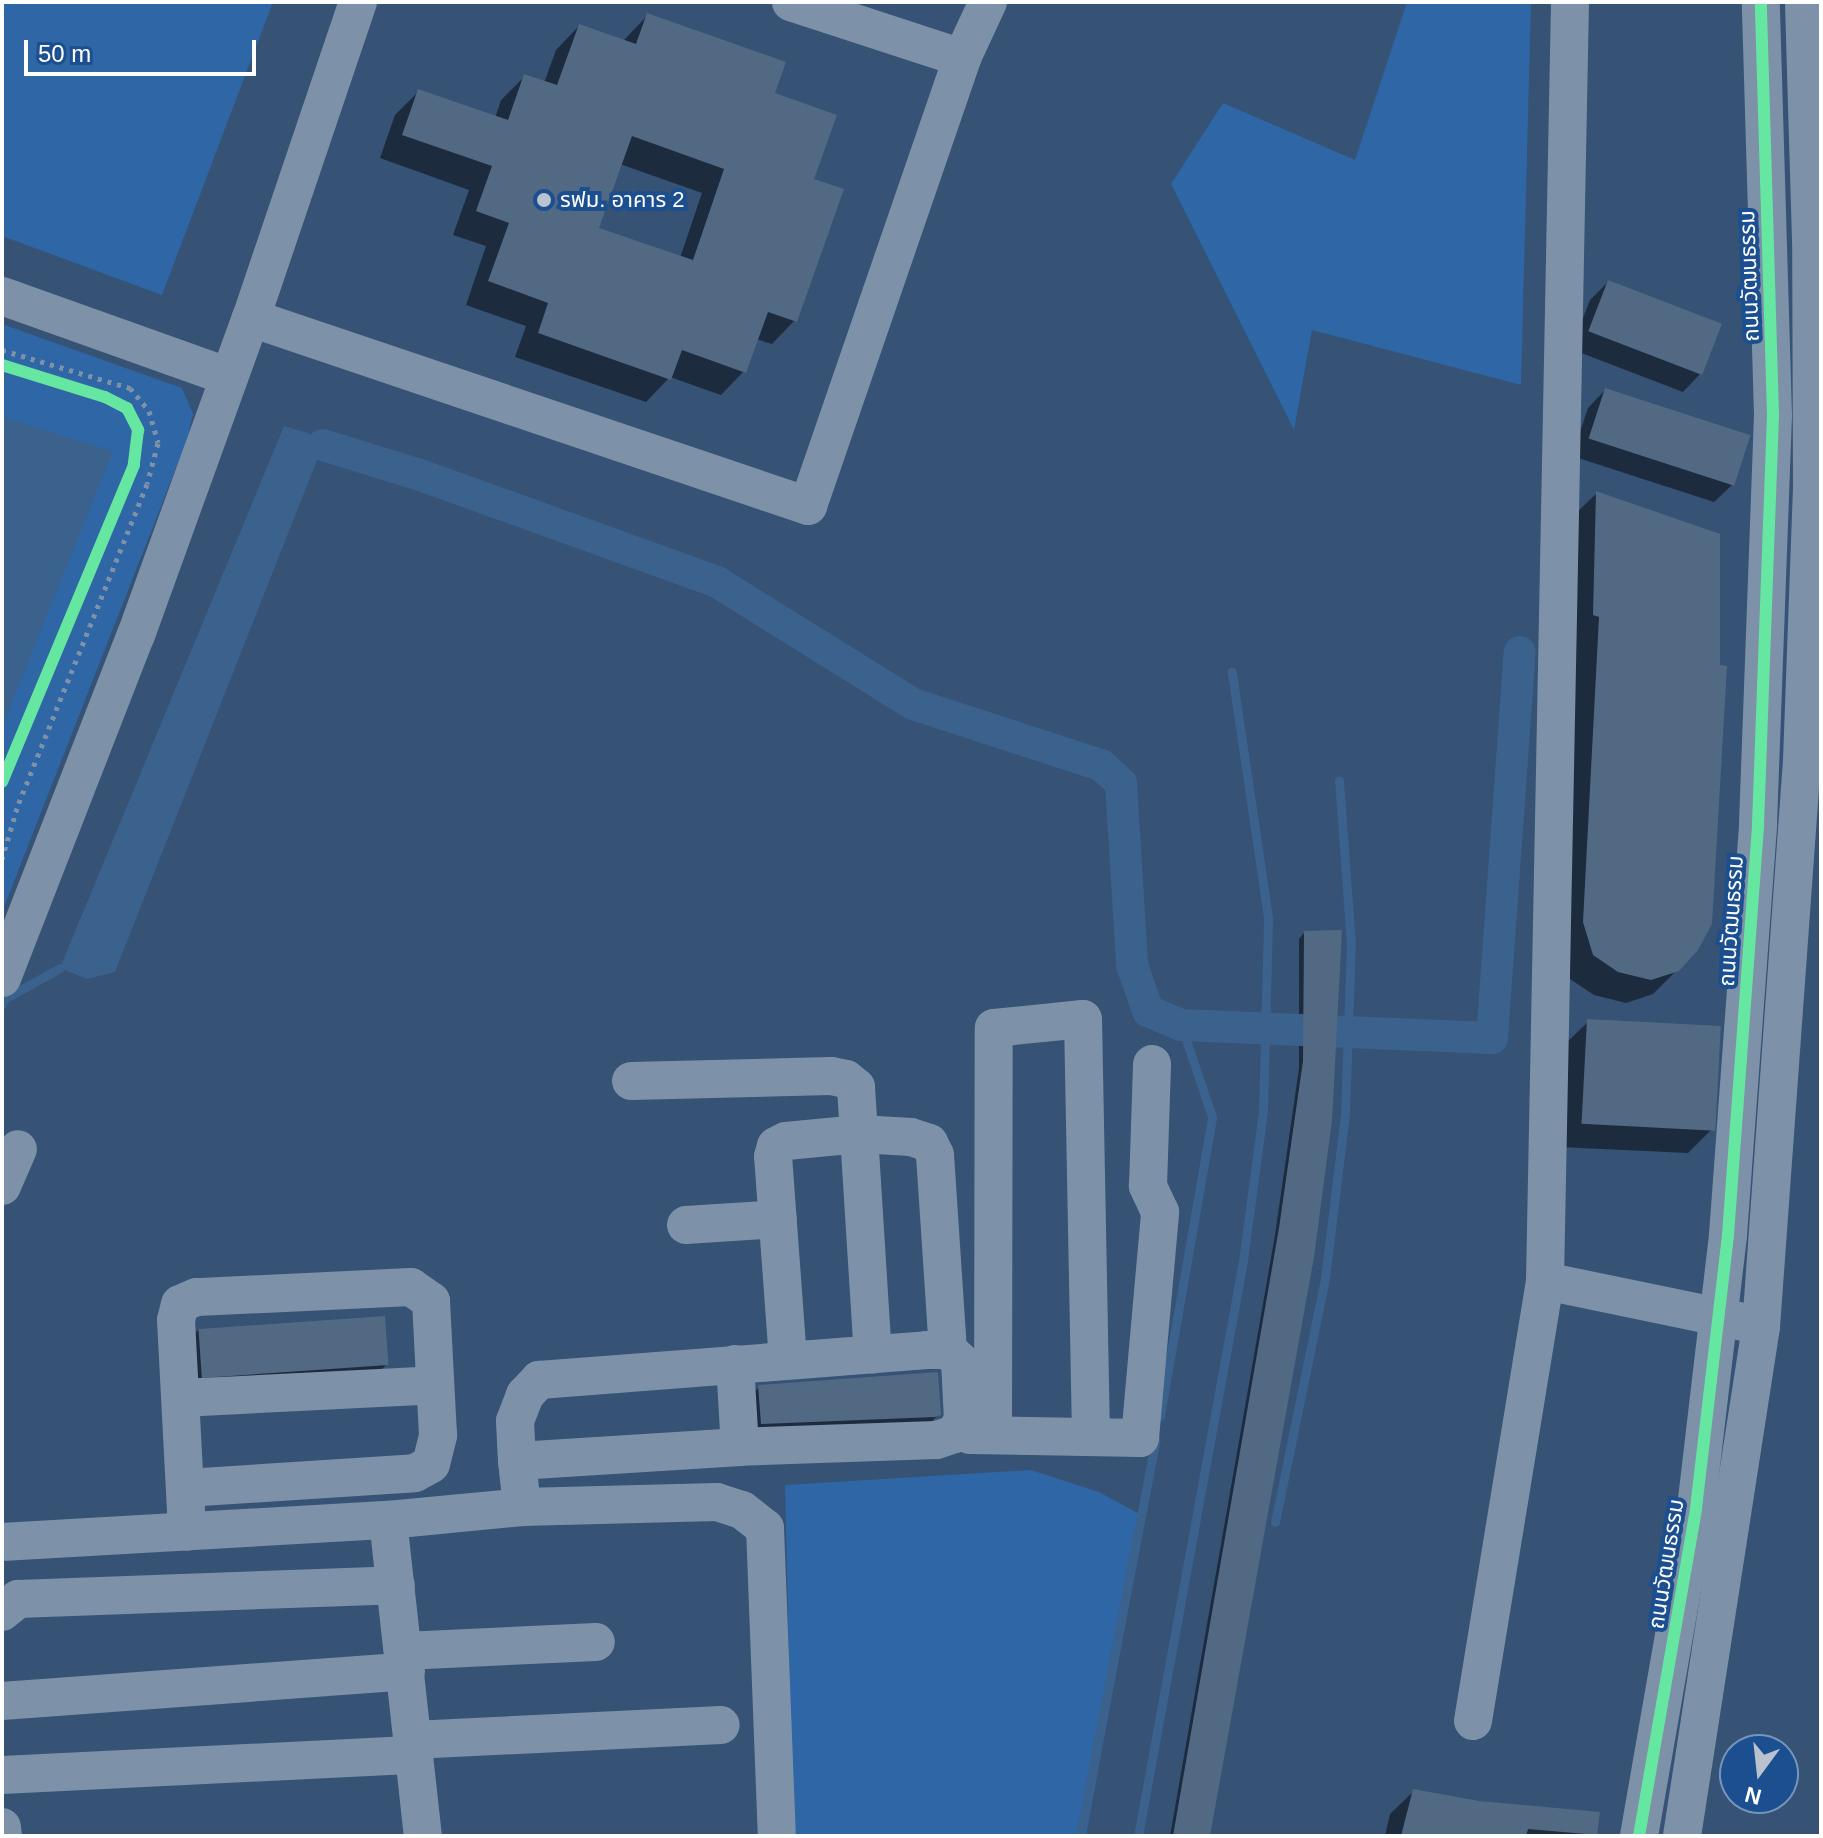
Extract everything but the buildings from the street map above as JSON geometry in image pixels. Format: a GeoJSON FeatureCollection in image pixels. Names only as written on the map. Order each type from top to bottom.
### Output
{"type":"FeatureCollection","features":[{"type":"Feature","properties":{"kind":"street"},"geometry":{"type":"LineString","coordinates":[[2,978],[136,635],[251,318],[358,2]]}},
{"type":"Feature","properties":{"kind":"street"},"geometry":{"type":"LineString","coordinates":[[791,2],[962,58]]}},
{"type":"Feature","properties":{"kind":"street"},"geometry":{"type":"LineString","coordinates":[[251,318],[808,506],[962,58],[988,2]]}},
{"type":"Feature","properties":{"kind":"street"},"geometry":{"type":"LineString","coordinates":[[1473,1721],[1545,1281],[1570,2]]}},
{"type":"Feature","properties":{"kind":"street","name":"ถนนวัฒนธรรม"},"geometry":{"type":"LineString","coordinates":[[1639,1836],[1696,1508],[1728,1235],[1758,824],[1773,415],[1761,2]]}},
{"type":"Feature","properties":{"kind":"street"},"geometry":{"type":"LineString","coordinates":[[1682,1836],[1711,1666],[1761,1327],[1802,760],[1810,546],[1811,240],[1804,2]]}},
{"type":"Feature","properties":{"kind":"street"},"geometry":{"type":"LineString","coordinates":[[2,296],[229,377]]}},
{"type":"Feature","properties":{"kind":"street"},"geometry":{"type":"LineString","coordinates":[[993,1435],[994,1028],[1083,1019],[1091,1437]]}},
{"type":"Feature","properties":{"kind":"street"},"geometry":{"type":"LineString","coordinates":[[517,1461],[740,1447],[936,1440],[955,1434],[1140,1438],[1160,1212],[1148,1186],[1152,1064]]}},
{"type":"Feature","properties":{"kind":"street"},"geometry":{"type":"LineString","coordinates":[[631,1081],[831,1076],[846,1079],[856,1087],[873,1354]]}},
{"type":"Feature","properties":{"kind":"street"},"geometry":{"type":"LineString","coordinates":[[788,1360],[773,1157],[776,1146],[786,1141],[860,1134],[911,1137],[929,1143],[935,1155],[948,1350],[960,1361],[963,1420],[955,1434]]}},
{"type":"Feature","properties":{"kind":"street"},"geometry":{"type":"LineString","coordinates":[[2,1186],[18,1149]]}},
{"type":"Feature","properties":{"kind":"street"},"geometry":{"type":"LineString","coordinates":[[686,1225],[778,1219]]}},
{"type":"Feature","properties":{"kind":"street"},"geometry":{"type":"LineString","coordinates":[[1545,1281],[1761,1327]]}},
{"type":"Feature","properties":{"kind":"street"},"geometry":{"type":"LineString","coordinates":[[186,1488],[415,1473],[431,1464],[438,1435],[431,1301],[411,1287],[196,1297],[180,1304],[176,1320],[187,1532]]}},
{"type":"Feature","properties":{"kind":"street"},"geometry":{"type":"LineString","coordinates":[[522,1507],[515,1421],[525,1395],[539,1380],[948,1350]]}},
{"type":"Feature","properties":{"kind":"street"},"geometry":{"type":"LineString","coordinates":[[735,1364],[740,1447]]}},
{"type":"Feature","properties":{"kind":"street"},"geometry":{"type":"LineString","coordinates":[[181,1398],[435,1385]]}},
{"type":"Feature","properties":{"kind":"street"},"geometry":{"type":"LineString","coordinates":[[2,1542],[388,1520],[522,1507],[717,1502],[742,1510],[765,1528],[777,1836]]}},
{"type":"Feature","properties":{"kind":"street"},"geometry":{"type":"LineString","coordinates":[[388,1520],[423,1836]]}},
{"type":"Feature","properties":{"kind":"street"},"geometry":{"type":"LineString","coordinates":[[2,1612],[18,1599],[396,1585]]}},
{"type":"Feature","properties":{"kind":"street"},"geometry":{"type":"LineString","coordinates":[[2,1701],[596,1642]]}},
{"type":"Feature","properties":{"kind":"street"},"geometry":{"type":"LineString","coordinates":[[2,1775],[721,1725]]}},
{"type":"Feature","properties":{"kind":"street"},"geometry":{"type":"LineString","coordinates":[[2,1827],[3,1836]]}},
{"type":"Feature","properties":{"kind":"path"},"geometry":{"type":"LineString","coordinates":[[2,350],[130,388],[149,411],[158,443],[147,484],[17,808],[2,859]]}},
{"type":"Feature","properties":{"kind":"shaded area"},"geometry":{"type":"Polygon","coordinates":[[[2,2],[273,2],[162,295],[2,236],[2,2]]]}},
{"type":"Feature","properties":{"kind":"shaded area"},"geometry":{"type":"Polygon","coordinates":[[[1407,2],[1531,2],[1521,385],[1312,330],[1294,430],[1171,184],[1223,103],[1355,160],[1407,2]]]}},
{"type":"Feature","properties":{"kind":"shaded area"},"geometry":{"type":"Polygon","coordinates":[[[2,324],[182,388],[193,414],[187,440],[2,912],[2,324]]]}},
{"type":"Feature","properties":{"kind":"shaded area"},"geometry":{"type":"Polygon","coordinates":[[[2,417],[113,451],[2,727],[2,417]]]}},
{"type":"Feature","properties":{"kind":"shaded area"},"geometry":{"type":"Polygon","coordinates":[[[284,426],[308,433],[323,445],[115,972],[87,979],[60,968],[284,426]]]}},
{"type":"Feature","properties":{"kind":"shaded area"},"geometry":{"type":"Polygon","coordinates":[[[1031,1470],[1099,1492],[1145,1517],[1086,1836],[793,1836],[785,1485],[1031,1470]]]}},
{"type":"Feature","properties":{"kind":"waterway"},"geometry":{"type":"LineString","coordinates":[[323,445],[423,476],[717,582],[913,704],[1101,765],[1121,783],[1132,965],[1148,1011],[1181,1025],[1492,1038],[1520,652]]}},
{"type":"Feature","properties":{"kind":"waterway"},"geometry":{"type":"LineString","coordinates":[[1138,1836],[1243,1261],[1263,1112],[1268,917],[1232,672]]}},
{"type":"Feature","properties":{"kind":"waterway"},"geometry":{"type":"LineString","coordinates":[[1275,1522],[1325,1279],[1345,1114],[1351,944],[1339,780]]}},
{"type":"Feature","properties":{"kind":"waterway"},"geometry":{"type":"LineString","coordinates":[[2,1004],[4,999],[60,968]]}},
{"type":"Feature","properties":{"kind":"waterway"},"geometry":{"type":"LineString","coordinates":[[1160,1416],[1212,1117],[1181,1025]]}},
{"type":"Feature","properties":{"kind":"waterway"},"geometry":{"type":"LineString","coordinates":[[1080,1836],[1156,1439]]}},
{"type":"Feature","properties":{"kind":"cycle path"},"geometry":{"type":"LineString","coordinates":[[1639,1836],[1696,1508],[1728,1235],[1758,824],[1773,415],[1761,2]]}},
{"type":"Feature","properties":{"kind":"cycle path"},"geometry":{"type":"LineString","coordinates":[[2,365],[105,397],[127,408],[138,430],[134,465],[2,782]]}},
{"type":"Feature","properties":{"kind":"place","name":"รฟม. อาคาร 2"},"geometry":{"type":"Point","coordinates":[544,200]}}]}
